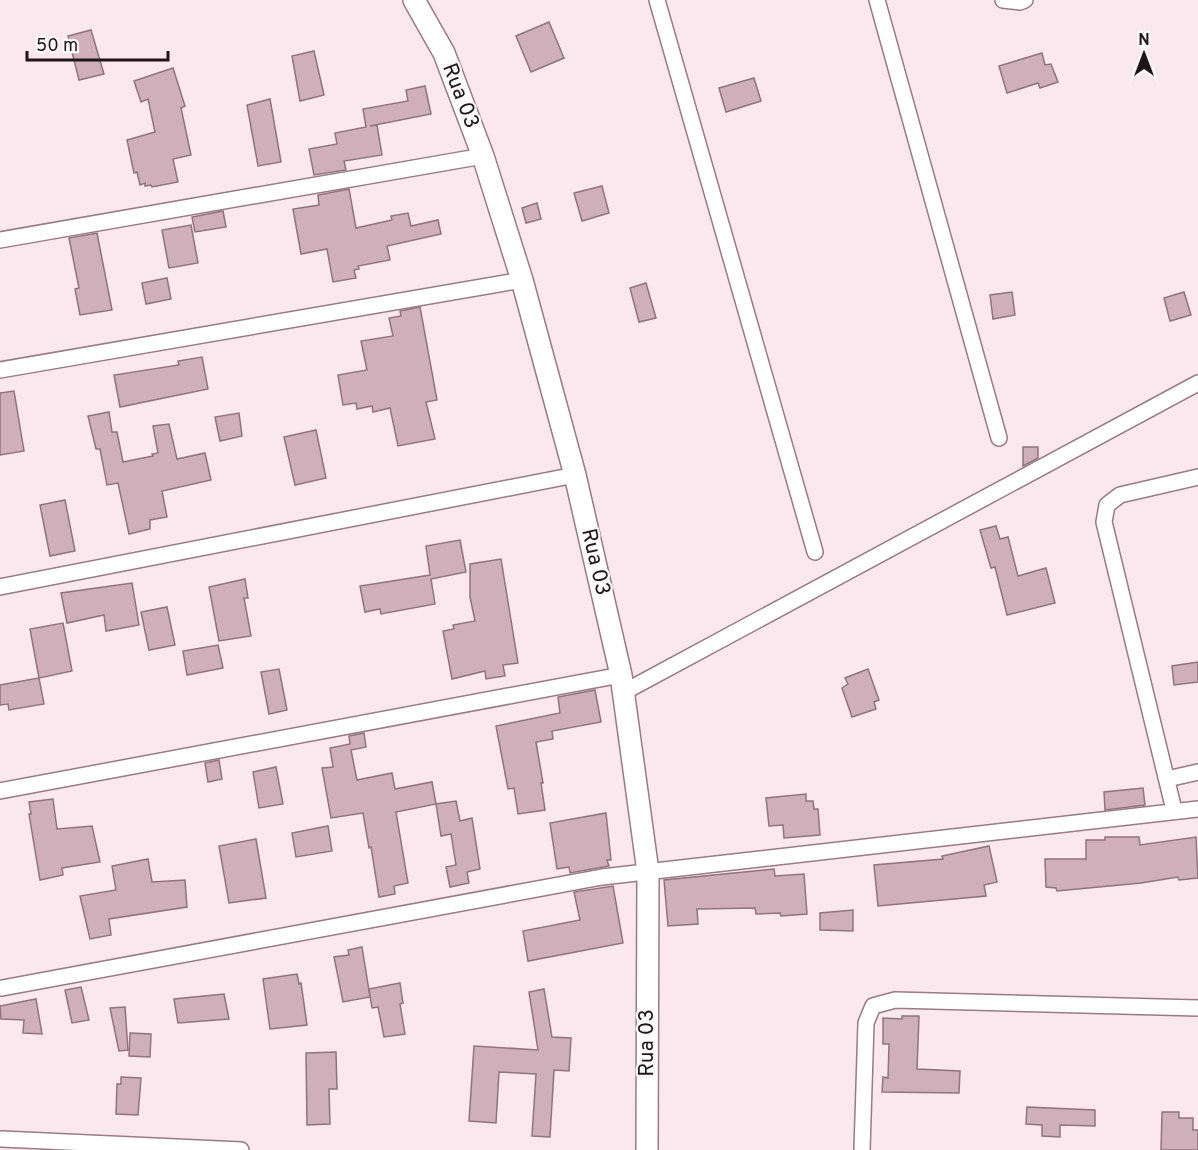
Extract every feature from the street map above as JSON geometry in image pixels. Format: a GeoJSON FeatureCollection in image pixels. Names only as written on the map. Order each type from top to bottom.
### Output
{"type":"FeatureCollection","features":[{"type":"Feature","properties":{"kind":"street","name":"Rua 03"},"geometry":{"type":"LineString","coordinates":[[414,0],[444,53],[483,156],[522,280],[575,475],[622,683],[648,872],[647,1150]]}},
{"type":"Feature","properties":{"kind":"street"},"geometry":{"type":"LineString","coordinates":[[657,0],[815,552]]}},
{"type":"Feature","properties":{"kind":"street"},"geometry":{"type":"LineString","coordinates":[[877,0],[999,438]]}},
{"type":"Feature","properties":{"kind":"street"},"geometry":{"type":"LineString","coordinates":[[1003,0],[1020,2],[1025,0]]}},
{"type":"Feature","properties":{"kind":"street"},"geometry":{"type":"LineString","coordinates":[[0,240],[483,156]]}},
{"type":"Feature","properties":{"kind":"street"},"geometry":{"type":"LineString","coordinates":[[0,370],[522,280]]}},
{"type":"Feature","properties":{"kind":"street"},"geometry":{"type":"LineString","coordinates":[[0,791],[622,683],[1198,383]]}},
{"type":"Feature","properties":{"kind":"street"},"geometry":{"type":"LineString","coordinates":[[0,587],[575,475]]}},
{"type":"Feature","properties":{"kind":"street"},"geometry":{"type":"LineString","coordinates":[[1174,810],[1104,522],[1107,505],[1120,495],[1198,477]]}},
{"type":"Feature","properties":{"kind":"street"},"geometry":{"type":"LineString","coordinates":[[1167,779],[1198,772]]}},
{"type":"Feature","properties":{"kind":"street"},"geometry":{"type":"LineString","coordinates":[[2,988],[591,879],[1198,809]]}},
{"type":"Feature","properties":{"kind":"street"},"geometry":{"type":"LineString","coordinates":[[862,1150],[866,1023],[873,1006],[895,1000],[1198,1008]]}},
{"type":"Feature","properties":{"kind":"street"},"geometry":{"type":"LineString","coordinates":[[2,1139],[241,1150]]}},
{"type":"Feature","properties":{"kind":"building"},"geometry":{"type":"Polygon","coordinates":[[[549,22],[564,58],[531,72],[516,36],[549,22]]]}},
{"type":"Feature","properties":{"kind":"building"},"geometry":{"type":"Polygon","coordinates":[[[91,30],[104,74],[79,80],[68,36],[91,30]]]}},
{"type":"Feature","properties":{"kind":"building"},"geometry":{"type":"Polygon","coordinates":[[[314,51],[324,95],[300,101],[292,56],[314,51]]]}},
{"type":"Feature","properties":{"kind":"building"},"geometry":{"type":"Polygon","coordinates":[[[1042,53],[1045,65],[1051,64],[1058,82],[1040,88],[1038,83],[1007,93],[999,66],[1042,53]]]}},
{"type":"Feature","properties":{"kind":"building"},"geometry":{"type":"Polygon","coordinates":[[[173,68],[185,106],[181,108],[191,155],[173,159],[178,182],[152,187],[151,185],[145,186],[145,183],[140,185],[137,172],[134,173],[127,140],[155,132],[148,99],[141,102],[134,81],[173,68]]]}},
{"type":"Feature","properties":{"kind":"building"},"geometry":{"type":"Polygon","coordinates":[[[754,78],[761,101],[726,112],[719,88],[754,78]]]}},
{"type":"Feature","properties":{"kind":"building"},"geometry":{"type":"Polygon","coordinates":[[[425,86],[431,114],[370,126],[377,125],[382,155],[344,161],[346,170],[314,175],[309,149],[337,144],[335,133],[366,127],[363,109],[408,101],[406,90],[425,86]]]}},
{"type":"Feature","properties":{"kind":"building"},"geometry":{"type":"Polygon","coordinates":[[[270,99],[281,162],[258,166],[247,105],[270,99]]]}},
{"type":"Feature","properties":{"kind":"building"},"geometry":{"type":"Polygon","coordinates":[[[602,186],[609,213],[582,221],[574,193],[602,186]]]}},
{"type":"Feature","properties":{"kind":"building"},"geometry":{"type":"Polygon","coordinates":[[[349,189],[356,228],[392,220],[391,216],[408,213],[411,226],[438,220],[441,234],[387,246],[390,260],[358,266],[359,269],[354,270],[356,278],[333,282],[327,249],[301,254],[293,209],[319,205],[318,195],[349,189]]]}},
{"type":"Feature","properties":{"kind":"building"},"geometry":{"type":"Polygon","coordinates":[[[537,203],[541,219],[526,223],[522,208],[537,203]]]}},
{"type":"Feature","properties":{"kind":"building"},"geometry":{"type":"Polygon","coordinates":[[[223,211],[226,227],[195,232],[192,217],[223,211]]]}},
{"type":"Feature","properties":{"kind":"building"},"geometry":{"type":"Polygon","coordinates":[[[191,225],[198,263],[169,268],[162,230],[191,225]]]}},
{"type":"Feature","properties":{"kind":"building"},"geometry":{"type":"Polygon","coordinates":[[[97,233],[112,310],[80,315],[75,289],[79,288],[69,238],[97,233]]]}},
{"type":"Feature","properties":{"kind":"building"},"geometry":{"type":"Polygon","coordinates":[[[167,278],[171,299],[146,304],[142,283],[167,278]]]}},
{"type":"Feature","properties":{"kind":"building"},"geometry":{"type":"Polygon","coordinates":[[[646,283],[656,318],[639,322],[630,288],[646,283]]]}},
{"type":"Feature","properties":{"kind":"building"},"geometry":{"type":"Polygon","coordinates":[[[1012,292],[1015,315],[993,319],[990,295],[1012,292]]]}},
{"type":"Feature","properties":{"kind":"building"},"geometry":{"type":"Polygon","coordinates":[[[1184,292],[1191,315],[1170,321],[1164,298],[1184,292]]]}},
{"type":"Feature","properties":{"kind":"building"},"geometry":{"type":"Polygon","coordinates":[[[420,307],[437,400],[426,402],[435,439],[398,446],[390,408],[373,412],[372,406],[357,409],[356,403],[343,405],[338,375],[367,370],[361,341],[393,336],[389,318],[401,316],[400,311],[420,307]]]}},
{"type":"Feature","properties":{"kind":"building"},"geometry":{"type":"Polygon","coordinates":[[[202,357],[208,389],[120,407],[114,375],[179,365],[178,361],[202,357]]]}},
{"type":"Feature","properties":{"kind":"building"},"geometry":{"type":"Polygon","coordinates":[[[14,391],[24,451],[0,455],[0,393],[14,391]]]}},
{"type":"Feature","properties":{"kind":"building"},"geometry":{"type":"Polygon","coordinates":[[[109,412],[112,432],[117,432],[123,462],[158,453],[153,426],[169,424],[177,459],[205,453],[211,480],[162,491],[167,517],[150,520],[150,529],[129,534],[118,483],[107,485],[100,449],[96,449],[88,416],[109,412]]]}},
{"type":"Feature","properties":{"kind":"building"},"geometry":{"type":"Polygon","coordinates":[[[239,413],[242,436],[220,441],[215,417],[239,413]]]}},
{"type":"Feature","properties":{"kind":"building"},"geometry":{"type":"Polygon","coordinates":[[[316,430],[326,478],[295,485],[284,437],[316,430]]]}},
{"type":"Feature","properties":{"kind":"building"},"geometry":{"type":"Polygon","coordinates":[[[1023,447],[1038,447],[1038,458],[1023,466],[1023,447]]]}},
{"type":"Feature","properties":{"kind":"building"},"geometry":{"type":"Polygon","coordinates":[[[65,500],[75,551],[50,556],[40,505],[65,500]]]}},
{"type":"Feature","properties":{"kind":"building"},"geometry":{"type":"Polygon","coordinates":[[[996,526],[1000,539],[1008,537],[1018,576],[1046,568],[1055,603],[1007,615],[995,567],[991,568],[980,530],[996,526]]]}},
{"type":"Feature","properties":{"kind":"building"},"geometry":{"type":"Polygon","coordinates":[[[460,540],[466,572],[431,579],[435,604],[381,614],[380,609],[365,612],[360,586],[430,575],[426,546],[460,540]]]}},
{"type":"Feature","properties":{"kind":"building"},"geometry":{"type":"Polygon","coordinates":[[[501,559],[518,663],[503,665],[505,676],[486,679],[485,671],[452,679],[443,631],[454,629],[453,625],[475,621],[470,597],[470,564],[501,559]]]}},
{"type":"Feature","properties":{"kind":"building"},"geometry":{"type":"Polygon","coordinates":[[[245,579],[248,598],[244,598],[251,636],[219,641],[209,587],[245,579]]]}},
{"type":"Feature","properties":{"kind":"building"},"geometry":{"type":"Polygon","coordinates":[[[132,583],[139,625],[106,631],[104,615],[67,623],[61,593],[132,583]]]}},
{"type":"Feature","properties":{"kind":"building"},"geometry":{"type":"Polygon","coordinates":[[[167,607],[175,645],[149,650],[141,612],[167,607]]]}},
{"type":"Feature","properties":{"kind":"building"},"geometry":{"type":"Polygon","coordinates":[[[63,623],[72,671],[39,678],[30,629],[63,623]]]}},
{"type":"Feature","properties":{"kind":"building"},"geometry":{"type":"Polygon","coordinates":[[[218,645],[223,668],[187,675],[183,651],[218,645]]]}},
{"type":"Feature","properties":{"kind":"building"},"geometry":{"type":"Polygon","coordinates":[[[1198,662],[1198,682],[1174,685],[1172,666],[1198,662]]]}},
{"type":"Feature","properties":{"kind":"building"},"geometry":{"type":"Polygon","coordinates":[[[279,669],[287,710],[269,714],[261,672],[279,669]]]}},
{"type":"Feature","properties":{"kind":"building"},"geometry":{"type":"Polygon","coordinates":[[[868,669],[879,700],[874,702],[876,709],[852,717],[842,688],[848,684],[845,678],[868,669]]]}},
{"type":"Feature","properties":{"kind":"building"},"geometry":{"type":"Polygon","coordinates":[[[39,678],[44,704],[9,710],[8,704],[0,705],[0,685],[39,678]]]}},
{"type":"Feature","properties":{"kind":"building"},"geometry":{"type":"Polygon","coordinates":[[[595,690],[601,722],[552,731],[553,739],[536,742],[545,810],[518,814],[514,788],[508,789],[496,726],[560,713],[558,697],[595,690]]]}},
{"type":"Feature","properties":{"kind":"building"},"geometry":{"type":"Polygon","coordinates":[[[364,733],[366,747],[351,750],[357,780],[392,773],[395,789],[432,782],[436,804],[396,812],[408,883],[394,886],[395,894],[379,897],[363,813],[331,818],[322,768],[333,767],[330,748],[350,744],[349,736],[364,733]]]}},
{"type":"Feature","properties":{"kind":"building"},"geometry":{"type":"Polygon","coordinates":[[[219,760],[222,779],[208,782],[205,763],[219,760]]]}},
{"type":"Feature","properties":{"kind":"building"},"geometry":{"type":"Polygon","coordinates":[[[276,767],[283,804],[259,808],[253,772],[276,767]]]}},
{"type":"Feature","properties":{"kind":"building"},"geometry":{"type":"Polygon","coordinates":[[[1143,788],[1145,805],[1105,810],[1104,792],[1143,788]]]}},
{"type":"Feature","properties":{"kind":"building"},"geometry":{"type":"Polygon","coordinates":[[[806,794],[806,801],[813,801],[814,809],[818,809],[820,835],[784,838],[783,825],[769,826],[766,798],[806,794]]]}},
{"type":"Feature","properties":{"kind":"building"},"geometry":{"type":"Polygon","coordinates":[[[53,799],[57,829],[92,826],[100,862],[62,868],[63,875],[40,880],[29,802],[53,799]]]}},
{"type":"Feature","properties":{"kind":"building"},"geometry":{"type":"Polygon","coordinates":[[[456,801],[460,821],[472,818],[480,869],[467,872],[469,883],[450,887],[446,867],[456,865],[451,834],[441,836],[436,804],[456,801]]]}},
{"type":"Feature","properties":{"kind":"building"},"geometry":{"type":"Polygon","coordinates":[[[606,813],[611,860],[607,860],[609,866],[570,873],[569,867],[557,869],[550,823],[606,813]]]}},
{"type":"Feature","properties":{"kind":"building"},"geometry":{"type":"Polygon","coordinates":[[[328,826],[332,851],[296,857],[292,833],[328,826]]]}},
{"type":"Feature","properties":{"kind":"building"},"geometry":{"type":"Polygon","coordinates":[[[1105,837],[1139,837],[1140,845],[1196,837],[1198,878],[1179,880],[1178,877],[1057,891],[1056,888],[1046,887],[1045,859],[1086,859],[1086,840],[1105,840],[1105,837]]]}},
{"type":"Feature","properties":{"kind":"building"},"geometry":{"type":"Polygon","coordinates":[[[256,839],[266,898],[229,903],[219,846],[256,839]]]}},
{"type":"Feature","properties":{"kind":"building"},"geometry":{"type":"Polygon","coordinates":[[[989,846],[997,882],[984,885],[986,896],[878,906],[874,865],[943,859],[942,856],[989,846]]]}},
{"type":"Feature","properties":{"kind":"building"},"geometry":{"type":"Polygon","coordinates":[[[148,859],[152,882],[185,880],[187,907],[109,919],[111,935],[90,939],[80,896],[116,890],[112,866],[148,859]]]}},
{"type":"Feature","properties":{"kind":"building"},"geometry":{"type":"Polygon","coordinates":[[[774,869],[775,876],[804,874],[807,914],[781,916],[780,913],[756,914],[755,908],[697,909],[698,924],[668,926],[664,880],[774,869]]]}},
{"type":"Feature","properties":{"kind":"building"},"geometry":{"type":"Polygon","coordinates":[[[613,886],[623,943],[528,961],[523,931],[580,920],[574,892],[613,886]]]}},
{"type":"Feature","properties":{"kind":"building"},"geometry":{"type":"Polygon","coordinates":[[[853,910],[853,931],[820,930],[820,913],[853,910]]]}},
{"type":"Feature","properties":{"kind":"building"},"geometry":{"type":"Polygon","coordinates":[[[362,947],[370,997],[343,1002],[334,957],[349,955],[348,950],[362,947]]]}},
{"type":"Feature","properties":{"kind":"building"},"geometry":{"type":"Polygon","coordinates":[[[297,974],[299,984],[301,983],[307,1025],[270,1029],[263,979],[297,974]]]}},
{"type":"Feature","properties":{"kind":"building"},"geometry":{"type":"Polygon","coordinates":[[[400,983],[403,1003],[400,1004],[405,1034],[384,1037],[378,1007],[372,1008],[369,989],[400,983]]]}},
{"type":"Feature","properties":{"kind":"building"},"geometry":{"type":"Polygon","coordinates":[[[81,987],[89,1020],[72,1023],[65,990],[81,987]]]}},
{"type":"Feature","properties":{"kind":"building"},"geometry":{"type":"Polygon","coordinates":[[[544,989],[552,1037],[571,1038],[569,1071],[554,1070],[550,1137],[532,1136],[536,1074],[499,1072],[496,1123],[469,1121],[474,1046],[538,1050],[529,992],[544,989]]]}},
{"type":"Feature","properties":{"kind":"building"},"geometry":{"type":"Polygon","coordinates":[[[224,994],[229,1019],[178,1023],[174,999],[224,994]]]}},
{"type":"Feature","properties":{"kind":"building"},"geometry":{"type":"Polygon","coordinates":[[[36,999],[42,1034],[23,1033],[24,1020],[1,1019],[0,1006],[36,999]]]}},
{"type":"Feature","properties":{"kind":"building"},"geometry":{"type":"Polygon","coordinates":[[[125,1007],[128,1050],[119,1051],[110,1008],[125,1007]]]}},
{"type":"Feature","properties":{"kind":"building"},"geometry":{"type":"Polygon","coordinates":[[[902,1016],[919,1016],[917,1069],[960,1071],[959,1093],[882,1092],[883,1077],[888,1078],[889,1044],[883,1044],[883,1018],[902,1019],[902,1016]]]}},
{"type":"Feature","properties":{"kind":"building"},"geometry":{"type":"Polygon","coordinates":[[[130,1033],[151,1034],[150,1057],[129,1056],[130,1033]]]}},
{"type":"Feature","properties":{"kind":"building"},"geometry":{"type":"Polygon","coordinates":[[[336,1052],[337,1089],[329,1089],[330,1124],[307,1125],[306,1053],[336,1052]]]}},
{"type":"Feature","properties":{"kind":"building"},"geometry":{"type":"Polygon","coordinates":[[[121,1077],[141,1078],[138,1115],[116,1114],[117,1084],[121,1084],[121,1077]]]}},
{"type":"Feature","properties":{"kind":"building"},"geometry":{"type":"Polygon","coordinates":[[[1027,1107],[1095,1110],[1095,1126],[1060,1125],[1060,1137],[1042,1136],[1042,1125],[1026,1124],[1027,1107]]]}},
{"type":"Feature","properties":{"kind":"building"},"geometry":{"type":"Polygon","coordinates":[[[1162,1112],[1179,1112],[1179,1118],[1193,1118],[1193,1130],[1198,1130],[1198,1150],[1161,1150],[1162,1112]]]}}]}
